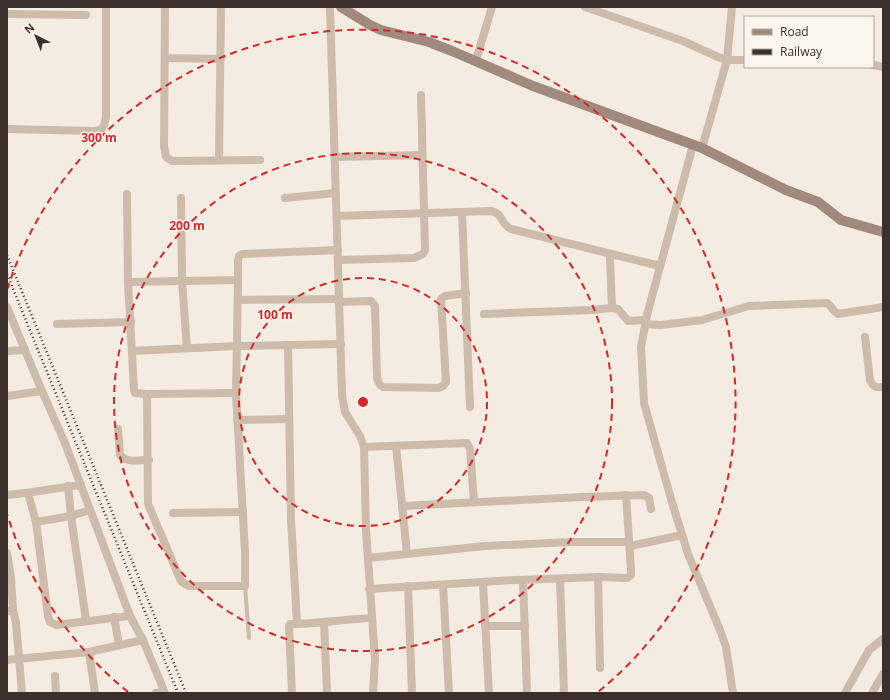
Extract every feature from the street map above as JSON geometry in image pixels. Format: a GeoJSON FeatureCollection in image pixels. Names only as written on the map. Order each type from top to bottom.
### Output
{"type":"FeatureCollection","features":[{"type":"Feature","properties":{"kind":"street"},"geometry":{"type":"LineString","coordinates":[[7,129],[93,131],[103,129],[106,116],[106,7]]}},
{"type":"Feature","properties":{"kind":"street"},"geometry":{"type":"LineString","coordinates":[[165,7],[164,146],[166,157],[172,161],[260,160]]}},
{"type":"Feature","properties":{"kind":"street"},"geometry":{"type":"LineString","coordinates":[[219,160],[221,7]]}},
{"type":"Feature","properties":{"kind":"street"},"geometry":{"type":"LineString","coordinates":[[330,7],[342,396],[344,408],[350,422],[360,436],[364,447],[369,589],[375,660],[374,693]]}},
{"type":"Feature","properties":{"kind":"street"},"geometry":{"type":"LineString","coordinates":[[476,60],[492,7]]}},
{"type":"Feature","properties":{"kind":"street"},"geometry":{"type":"LineString","coordinates":[[585,7],[683,41],[727,60],[744,60]]}},
{"type":"Feature","properties":{"kind":"street"},"geometry":{"type":"LineString","coordinates":[[732,7],[727,60],[697,147],[660,266],[645,322],[641,347],[644,403],[688,554],[726,647],[733,693]]}},
{"type":"Feature","properties":{"kind":"street"},"geometry":{"type":"LineString","coordinates":[[347,9],[370,25],[381,30],[429,42],[476,60],[533,86],[697,147],[786,190],[818,202],[841,220],[883,232]]}},
{"type":"Feature","properties":{"kind":"street"},"geometry":{"type":"LineString","coordinates":[[7,14],[86,15]]}},
{"type":"Feature","properties":{"kind":"street"},"geometry":{"type":"LineString","coordinates":[[165,58],[220,59]]}},
{"type":"Feature","properties":{"kind":"street"},"geometry":{"type":"LineString","coordinates":[[338,260],[419,257],[425,250],[421,95]]}},
{"type":"Feature","properties":{"kind":"street"},"geometry":{"type":"LineString","coordinates":[[335,157],[422,155]]}},
{"type":"Feature","properties":{"kind":"street"},"geometry":{"type":"LineString","coordinates":[[285,198],[336,193]]}},
{"type":"Feature","properties":{"kind":"street"},"geometry":{"type":"LineString","coordinates":[[127,194],[128,282],[135,394],[236,393]]}},
{"type":"Feature","properties":{"kind":"street"},"geometry":{"type":"LineString","coordinates":[[181,198],[182,281],[187,348]]}},
{"type":"Feature","properties":{"kind":"street"},"geometry":{"type":"LineString","coordinates":[[462,212],[470,407]]}},
{"type":"Feature","properties":{"kind":"street"},"geometry":{"type":"LineString","coordinates":[[337,216],[496,212],[501,217],[505,226],[511,229],[660,266]]}},
{"type":"Feature","properties":{"kind":"street"},"geometry":{"type":"LineString","coordinates":[[147,394],[149,460],[147,490],[148,504],[182,582],[189,586],[245,586],[246,552],[236,393],[239,256],[242,254],[338,250]]}},
{"type":"Feature","properties":{"kind":"street"},"geometry":{"type":"LineString","coordinates":[[610,259],[612,308]]}},
{"type":"Feature","properties":{"kind":"street"},"geometry":{"type":"LineString","coordinates":[[128,282],[238,280]]}},
{"type":"Feature","properties":{"kind":"street"},"geometry":{"type":"LineString","coordinates":[[238,300],[370,301],[375,306],[377,378],[380,385],[383,387],[438,388],[443,386],[446,382],[440,299],[445,296],[466,293]]}},
{"type":"Feature","properties":{"kind":"street"},"geometry":{"type":"LineString","coordinates":[[484,314],[612,308],[618,309],[628,321],[667,324],[702,320],[749,306],[827,303],[838,314],[883,307]]}},
{"type":"Feature","properties":{"kind":"street"},"geometry":{"type":"LineString","coordinates":[[7,307],[10,319],[26,350],[65,443],[130,616],[143,640],[162,693]]}},
{"type":"Feature","properties":{"kind":"street"},"geometry":{"type":"LineString","coordinates":[[57,324],[131,322]]}},
{"type":"Feature","properties":{"kind":"street"},"geometry":{"type":"LineString","coordinates":[[865,337],[870,380],[877,388],[883,387]]}},
{"type":"Feature","properties":{"kind":"street"},"geometry":{"type":"LineString","coordinates":[[132,351],[237,346],[341,344]]}},
{"type":"Feature","properties":{"kind":"street"},"geometry":{"type":"LineString","coordinates":[[288,345],[291,520],[297,624]]}},
{"type":"Feature","properties":{"kind":"street"},"geometry":{"type":"LineString","coordinates":[[7,351],[26,350]]}},
{"type":"Feature","properties":{"kind":"street"},"geometry":{"type":"LineString","coordinates":[[7,396],[42,391]]}},
{"type":"Feature","properties":{"kind":"street"},"geometry":{"type":"LineString","coordinates":[[237,420],[289,419]]}},
{"type":"Feature","properties":{"kind":"street"},"geometry":{"type":"LineString","coordinates":[[118,429],[120,455],[122,458],[127,460],[149,460]]}},
{"type":"Feature","properties":{"kind":"street"},"geometry":{"type":"LineString","coordinates":[[364,447],[467,444],[470,449],[474,502]]}},
{"type":"Feature","properties":{"kind":"street"},"geometry":{"type":"LineString","coordinates":[[396,446],[407,554]]}},
{"type":"Feature","properties":{"kind":"street"},"geometry":{"type":"LineString","coordinates":[[7,494],[28,493],[38,490],[81,485]]}},
{"type":"Feature","properties":{"kind":"street"},"geometry":{"type":"LineString","coordinates":[[68,486],[86,620]]}},
{"type":"Feature","properties":{"kind":"street"},"geometry":{"type":"LineString","coordinates":[[28,493],[36,522],[50,622],[56,625],[86,620],[130,616]]}},
{"type":"Feature","properties":{"kind":"street"},"geometry":{"type":"LineString","coordinates":[[402,506],[644,495],[648,496],[651,509]]}},
{"type":"Feature","properties":{"kind":"street"},"geometry":{"type":"LineString","coordinates":[[369,589],[560,578],[627,578],[631,575],[631,569],[626,496]]}},
{"type":"Feature","properties":{"kind":"street"},"geometry":{"type":"LineString","coordinates":[[36,522],[71,516],[90,510]]}},
{"type":"Feature","properties":{"kind":"street"},"geometry":{"type":"LineString","coordinates":[[173,513],[243,512]]}},
{"type":"Feature","properties":{"kind":"street"},"geometry":{"type":"LineString","coordinates":[[368,558],[485,546],[572,542],[629,544],[682,535]]}},
{"type":"Feature","properties":{"kind":"street"},"geometry":{"type":"LineString","coordinates":[[7,553],[10,610],[19,659],[22,693]]}},
{"type":"Feature","properties":{"kind":"street"},"geometry":{"type":"LineString","coordinates":[[598,577],[600,668]]}},
{"type":"Feature","properties":{"kind":"street"},"geometry":{"type":"LineString","coordinates":[[560,578],[564,693]]}},
{"type":"Feature","properties":{"kind":"street"},"geometry":{"type":"LineString","coordinates":[[523,580],[527,693]]}},
{"type":"Feature","properties":{"kind":"street"},"geometry":{"type":"LineString","coordinates":[[482,583],[488,693]]}},
{"type":"Feature","properties":{"kind":"street"},"geometry":{"type":"LineString","coordinates":[[443,585],[449,693]]}},
{"type":"Feature","properties":{"kind":"street"},"geometry":{"type":"LineString","coordinates":[[408,586],[412,693]]}},
{"type":"Feature","properties":{"kind":"street"},"geometry":{"type":"LineString","coordinates":[[114,617],[119,645]]}},
{"type":"Feature","properties":{"kind":"street"},"geometry":{"type":"LineString","coordinates":[[292,693],[290,624],[372,618]]}},
{"type":"Feature","properties":{"kind":"street"},"geometry":{"type":"LineString","coordinates":[[324,622],[327,693]]}},
{"type":"Feature","properties":{"kind":"street"},"geometry":{"type":"LineString","coordinates":[[485,626],[525,626]]}},
{"type":"Feature","properties":{"kind":"street"},"geometry":{"type":"LineString","coordinates":[[845,693],[869,650],[883,639]]}},
{"type":"Feature","properties":{"kind":"street"},"geometry":{"type":"LineString","coordinates":[[7,660],[89,652],[143,640]]}},
{"type":"Feature","properties":{"kind":"street"},"geometry":{"type":"LineString","coordinates":[[89,652],[95,693]]}},
{"type":"Feature","properties":{"kind":"street"},"geometry":{"type":"LineString","coordinates":[[872,693],[883,674]]}},
{"type":"Feature","properties":{"kind":"street"},"geometry":{"type":"LineString","coordinates":[[55,676],[56,693]]}},
{"type":"Feature","properties":{"kind":"lane"},"geometry":{"type":"LineString","coordinates":[[245,586],[249,638]]}},
{"type":"Feature","properties":{"kind":"railway"},"geometry":{"type":"LineString","coordinates":[[7,255],[186,693]]}},
{"type":"Feature","properties":{"kind":"railway"},"geometry":{"type":"LineString","coordinates":[[7,274],[178,693]]}}]}
